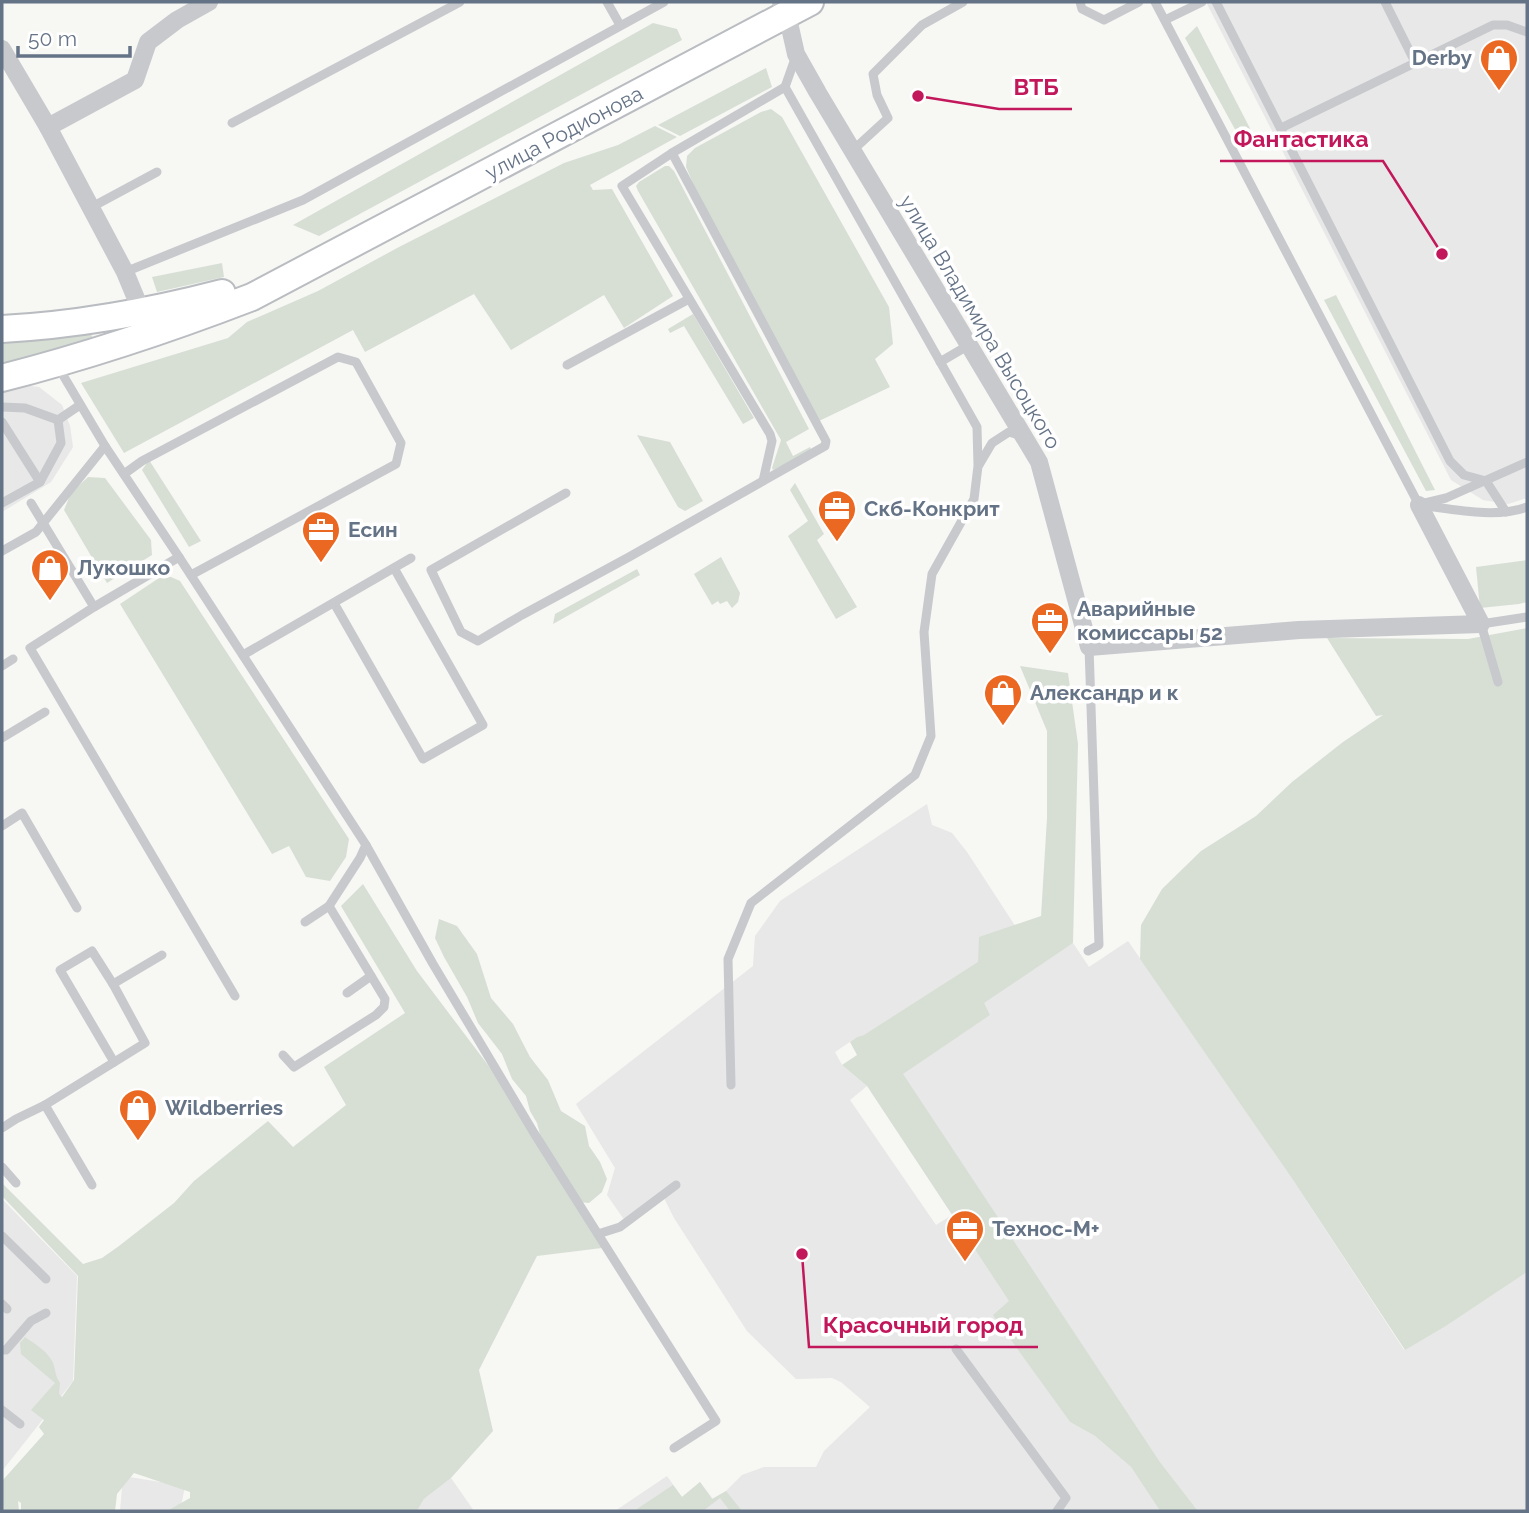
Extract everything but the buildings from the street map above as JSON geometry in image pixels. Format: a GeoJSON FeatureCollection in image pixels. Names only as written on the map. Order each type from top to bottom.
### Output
{"type":"FeatureCollection","features":[{"type":"Feature","properties":{"kind":"main road","name":"улица Родионова"},"geometry":{"type":"LineString","coordinates":[[2,378],[57,364],[180,325],[252,297],[784,8],[810,2]]}},
{"type":"Feature","properties":{"kind":"main road","name":"улица Родионова"},"geometry":{"type":"LineString","coordinates":[[7,326],[76,323],[142,313],[227,292],[317,263]]}},
{"type":"Feature","properties":{"kind":"street"},"geometry":{"type":"LineString","coordinates":[[48,127],[135,80],[148,42],[177,20],[209,2]]}},
{"type":"Feature","properties":{"kind":"street","name":"улица Владимира Высоцкого"},"geometry":{"type":"LineString","coordinates":[[784,8],[796,54],[817,93],[1039,462],[1089,647]]}},
{"type":"Feature","properties":{"kind":"street"},"geometry":{"type":"LineString","coordinates":[[2,49],[48,127],[125,272],[142,313]]}},
{"type":"Feature","properties":{"kind":"street"},"geometry":{"type":"LineString","coordinates":[[1089,647],[1299,630],[1481,624],[1419,505]]}},
{"type":"Feature","properties":{"kind":"lane"},"geometry":{"type":"LineString","coordinates":[[232,123],[460,2]]}},
{"type":"Feature","properties":{"kind":"lane"},"geometry":{"type":"LineString","coordinates":[[607,2],[620,26]]}},
{"type":"Feature","properties":{"kind":"lane"},"geometry":{"type":"LineString","coordinates":[[125,272],[303,200],[664,2]]}},
{"type":"Feature","properties":{"kind":"lane"},"geometry":{"type":"LineString","coordinates":[[852,151],[888,118],[877,95],[873,74],[922,25],[963,2]]}},
{"type":"Feature","properties":{"kind":"lane"},"geometry":{"type":"LineString","coordinates":[[1080,2],[1082,9],[1104,20],[1139,2]]}},
{"type":"Feature","properties":{"kind":"lane"},"geometry":{"type":"LineString","coordinates":[[1155,2],[1419,505]]}},
{"type":"Feature","properties":{"kind":"lane"},"geometry":{"type":"LineString","coordinates":[[1165,20],[1202,2]]}},
{"type":"Feature","properties":{"kind":"lane"},"geometry":{"type":"LineString","coordinates":[[1216,2],[1450,461],[1464,475],[1486,481],[1506,512]]}},
{"type":"Feature","properties":{"kind":"lane"},"geometry":{"type":"LineString","coordinates":[[1385,2],[1415,62]]}},
{"type":"Feature","properties":{"kind":"lane"},"geometry":{"type":"LineString","coordinates":[[1281,128],[1493,25],[1507,24],[1527,32]]}},
{"type":"Feature","properties":{"kind":"lane"},"geometry":{"type":"LineString","coordinates":[[762,481],[772,441],[770,435],[622,186],[672,153],[785,87],[796,54]]}},
{"type":"Feature","properties":{"kind":"lane"},"geometry":{"type":"LineString","coordinates":[[731,1085],[728,959],[751,903],[915,775],[931,736],[924,632],[932,574],[974,499],[978,466],[977,427],[785,87]]}},
{"type":"Feature","properties":{"kind":"lane"},"geometry":{"type":"LineString","coordinates":[[566,493],[431,570],[461,632],[478,641],[825,446],[825,441],[672,153]]}},
{"type":"Feature","properties":{"kind":"lane"},"geometry":{"type":"LineString","coordinates":[[90,208],[157,172]]}},
{"type":"Feature","properties":{"kind":"lane"},"geometry":{"type":"LineString","coordinates":[[567,365],[689,299]]}},
{"type":"Feature","properties":{"kind":"lane"},"geometry":{"type":"LineString","coordinates":[[940,362],[969,345]]}},
{"type":"Feature","properties":{"kind":"lane"},"geometry":{"type":"LineString","coordinates":[[124,474],[142,461],[338,357],[356,362],[401,443],[396,464],[191,575]]}},
{"type":"Feature","properties":{"kind":"lane"},"geometry":{"type":"LineString","coordinates":[[57,364],[105,446],[366,845],[534,1133],[716,1421],[674,1448]]}},
{"type":"Feature","properties":{"kind":"lane"},"geometry":{"type":"LineString","coordinates":[[58,420],[80,405]]}},
{"type":"Feature","properties":{"kind":"lane"},"geometry":{"type":"LineString","coordinates":[[2,407],[25,408],[58,420]]}},
{"type":"Feature","properties":{"kind":"lane"},"geometry":{"type":"LineString","coordinates":[[2,503],[40,482],[61,443],[58,420]]}},
{"type":"Feature","properties":{"kind":"lane"},"geometry":{"type":"LineString","coordinates":[[2,422],[40,482]]}},
{"type":"Feature","properties":{"kind":"lane"},"geometry":{"type":"LineString","coordinates":[[978,466],[992,443],[1009,432],[1024,437]]}},
{"type":"Feature","properties":{"kind":"lane"},"geometry":{"type":"LineString","coordinates":[[2,551],[36,532],[105,446]]}},
{"type":"Feature","properties":{"kind":"lane"},"geometry":{"type":"LineString","coordinates":[[1419,505],[1446,498],[1527,462]]}},
{"type":"Feature","properties":{"kind":"lane"},"geometry":{"type":"LineString","coordinates":[[31,503],[94,607]]}},
{"type":"Feature","properties":{"kind":"lane"},"geometry":{"type":"LineString","coordinates":[[1419,505],[1506,512],[1527,507]]}},
{"type":"Feature","properties":{"kind":"lane"},"geometry":{"type":"LineString","coordinates":[[179,557],[30,648],[235,996]]}},
{"type":"Feature","properties":{"kind":"lane"},"geometry":{"type":"LineString","coordinates":[[243,656],[411,558]]}},
{"type":"Feature","properties":{"kind":"lane"},"geometry":{"type":"LineString","coordinates":[[334,603],[423,759],[483,725],[394,568]]}},
{"type":"Feature","properties":{"kind":"lane"},"geometry":{"type":"LineString","coordinates":[[1498,682],[1481,624],[1527,617]]}},
{"type":"Feature","properties":{"kind":"lane"},"geometry":{"type":"LineString","coordinates":[[1088,951],[1099,944],[1089,647]]}},
{"type":"Feature","properties":{"kind":"lane"},"geometry":{"type":"LineString","coordinates":[[2,666],[13,659]]}},
{"type":"Feature","properties":{"kind":"lane"},"geometry":{"type":"LineString","coordinates":[[2,738],[45,712]]}},
{"type":"Feature","properties":{"kind":"lane"},"geometry":{"type":"LineString","coordinates":[[2,826],[22,813],[77,908]]}},
{"type":"Feature","properties":{"kind":"lane"},"geometry":{"type":"LineString","coordinates":[[305,922],[329,906],[366,845]]}},
{"type":"Feature","properties":{"kind":"lane"},"geometry":{"type":"LineString","coordinates":[[283,1055],[294,1068],[376,1015],[384,1007],[386,999],[329,906]]}},
{"type":"Feature","properties":{"kind":"lane"},"geometry":{"type":"LineString","coordinates":[[2,1128],[45,1105],[114,1062],[145,1042],[92,951],[60,970],[114,1062]]}},
{"type":"Feature","properties":{"kind":"lane"},"geometry":{"type":"LineString","coordinates":[[113,984],[162,955]]}},
{"type":"Feature","properties":{"kind":"lane"},"geometry":{"type":"LineString","coordinates":[[347,993],[371,976]]}},
{"type":"Feature","properties":{"kind":"lane"},"geometry":{"type":"LineString","coordinates":[[45,1105],[92,1185]]}},
{"type":"Feature","properties":{"kind":"lane"},"geometry":{"type":"LineString","coordinates":[[2,1167],[16,1183]]}},
{"type":"Feature","properties":{"kind":"lane"},"geometry":{"type":"LineString","coordinates":[[598,1234],[620,1227],[676,1185]]}},
{"type":"Feature","properties":{"kind":"lane"},"geometry":{"type":"LineString","coordinates":[[2,1236],[46,1279]]}},
{"type":"Feature","properties":{"kind":"lane"},"geometry":{"type":"LineString","coordinates":[[2,1350],[6,1350],[31,1321],[46,1313]]}},
{"type":"Feature","properties":{"kind":"lane"},"geometry":{"type":"LineString","coordinates":[[956,1349],[1066,1498],[1058,1511]]}},
{"type":"Feature","properties":{"kind":"lane"},"geometry":{"type":"LineString","coordinates":[[2,1410],[20,1424]]}},
{"type":"Feature","properties":{"kind":"shaded area"},"geometry":{"type":"Polygon","coordinates":[[[1206,2],[1527,2],[1527,498],[1508,504],[1483,500],[1451,480],[1206,2]]]}},
{"type":"Feature","properties":{"kind":"shaded area"},"geometry":{"type":"Polygon","coordinates":[[[653,23],[677,29],[682,40],[319,236],[293,225],[653,23]]]}},
{"type":"Feature","properties":{"kind":"shaded area"},"geometry":{"type":"Polygon","coordinates":[[[1197,26],[1255,138],[1243,144],[1185,38],[1197,26]]]}},
{"type":"Feature","properties":{"kind":"shaded area"},"geometry":{"type":"Polygon","coordinates":[[[766,68],[772,87],[680,136],[658,125],[766,68]]]}},
{"type":"Feature","properties":{"kind":"shaded area"},"geometry":{"type":"Polygon","coordinates":[[[771,109],[782,117],[889,307],[893,344],[875,359],[890,387],[819,421],[686,167],[687,156],[695,148],[771,109]]]}},
{"type":"Feature","properties":{"kind":"shaded area"},"geometry":{"type":"Polygon","coordinates":[[[655,126],[677,137],[590,185],[593,190],[612,189],[673,296],[624,328],[604,295],[511,350],[474,294],[365,352],[353,330],[124,453],[81,383],[228,338],[247,322],[318,291],[564,163],[618,145],[655,126]]]}},
{"type":"Feature","properties":{"kind":"shaded area"},"geometry":{"type":"Polygon","coordinates":[[[665,166],[674,171],[809,429],[786,442],[793,456],[810,447],[812,452],[773,470],[781,440],[636,186],[665,166]]]}},
{"type":"Feature","properties":{"kind":"shaded area"},"geometry":{"type":"Polygon","coordinates":[[[222,263],[224,277],[157,292],[152,277],[222,263]]]}},
{"type":"Feature","properties":{"kind":"shaded area"},"geometry":{"type":"Polygon","coordinates":[[[1336,295],[1435,490],[1426,491],[1324,300],[1336,295]]]}},
{"type":"Feature","properties":{"kind":"shaded area"},"geometry":{"type":"Polygon","coordinates":[[[693,314],[754,418],[743,424],[684,326],[670,333],[668,329],[693,314]]]}},
{"type":"Feature","properties":{"kind":"shaded area"},"geometry":{"type":"Polygon","coordinates":[[[86,332],[91,334],[92,342],[2,368],[2,339],[86,332]]]}},
{"type":"Feature","properties":{"kind":"shaded area"},"geometry":{"type":"Polygon","coordinates":[[[22,385],[39,387],[62,405],[70,426],[73,447],[51,482],[2,512],[2,389],[22,385]]]}},
{"type":"Feature","properties":{"kind":"shaded area"},"geometry":{"type":"Polygon","coordinates":[[[637,435],[670,442],[703,501],[685,511],[678,507],[637,435]]]}},
{"type":"Feature","properties":{"kind":"shaded area"},"geometry":{"type":"Polygon","coordinates":[[[149,460],[201,541],[189,547],[142,470],[149,460]]]}},
{"type":"Feature","properties":{"kind":"shaded area"},"geometry":{"type":"Polygon","coordinates":[[[88,477],[105,478],[151,540],[152,555],[107,583],[64,510],[71,493],[88,477]]]}},
{"type":"Feature","properties":{"kind":"shaded area"},"geometry":{"type":"Polygon","coordinates":[[[795,483],[824,534],[817,540],[857,607],[836,619],[788,536],[808,521],[790,490],[795,483]]]}},
{"type":"Feature","properties":{"kind":"shaded area"},"geometry":{"type":"Polygon","coordinates":[[[721,557],[740,593],[738,602],[732,608],[727,601],[720,604],[718,601],[712,605],[694,574],[721,557]]]}},
{"type":"Feature","properties":{"kind":"shaded area"},"geometry":{"type":"Polygon","coordinates":[[[1527,560],[1527,602],[1480,608],[1476,567],[1527,560]]]}},
{"type":"Feature","properties":{"kind":"shaded area"},"geometry":{"type":"Polygon","coordinates":[[[637,569],[640,575],[553,624],[555,614],[637,569]]]}},
{"type":"Feature","properties":{"kind":"shaded area"},"geometry":{"type":"Polygon","coordinates":[[[162,576],[180,581],[349,839],[346,857],[330,881],[306,877],[289,846],[272,854],[120,604],[162,576]]]}},
{"type":"Feature","properties":{"kind":"shaded area"},"geometry":{"type":"Polygon","coordinates":[[[1527,628],[1527,1272],[1405,1350],[1293,1180],[1140,959],[1141,925],[1162,889],[1201,851],[1256,816],[1292,782],[1383,715],[1376,716],[1327,638],[1468,639],[1527,628]]]}},
{"type":"Feature","properties":{"kind":"shaded area"},"geometry":{"type":"Polygon","coordinates":[[[1020,666],[1068,673],[1078,744],[1073,943],[984,1003],[990,1015],[903,1074],[1160,1462],[1198,1511],[1160,1511],[1131,1467],[1095,1436],[1070,1422],[993,1315],[1009,1301],[867,1086],[842,1065],[857,1055],[850,1042],[978,962],[979,937],[1041,916],[1047,818],[1047,731],[1020,666]]]}},
{"type":"Feature","properties":{"kind":"shaded area"},"geometry":{"type":"Polygon","coordinates":[[[927,804],[932,825],[952,833],[967,852],[1040,964],[1073,943],[1089,967],[1128,941],[1293,1180],[1404,1350],[1446,1326],[1527,1272],[1527,1511],[1198,1511],[1160,1462],[902,1074],[989,1015],[983,1004],[857,1037],[835,1052],[842,1065],[867,1086],[850,1100],[936,1225],[952,1215],[1010,1302],[994,1315],[1070,1422],[1095,1436],[1131,1467],[1160,1511],[615,1511],[667,1476],[682,1497],[700,1482],[713,1499],[726,1491],[742,1475],[764,1467],[816,1467],[824,1451],[870,1407],[841,1382],[832,1378],[796,1379],[747,1331],[674,1218],[664,1198],[625,1221],[607,1195],[615,1168],[576,1104],[753,966],[755,936],[780,901],[927,804]]]}},
{"type":"Feature","properties":{"kind":"shaded area"},"geometry":{"type":"Polygon","coordinates":[[[363,884],[417,971],[541,1138],[526,1096],[512,1079],[502,1054],[478,1023],[435,938],[439,919],[457,926],[477,954],[491,998],[513,1024],[530,1057],[548,1080],[561,1111],[585,1126],[589,1146],[607,1179],[602,1192],[589,1203],[578,1202],[602,1248],[537,1256],[479,1370],[493,1431],[451,1478],[424,1499],[417,1511],[167,1511],[190,1498],[190,1492],[134,1473],[117,1494],[115,1511],[21,1511],[21,1503],[18,1501],[19,1511],[2,1511],[2,1481],[44,1434],[39,1427],[44,1420],[31,1410],[55,1383],[21,1354],[20,1343],[25,1337],[50,1357],[60,1383],[59,1394],[62,1397],[74,1380],[78,1276],[2,1196],[2,1183],[83,1264],[102,1258],[119,1246],[174,1203],[194,1181],[268,1121],[293,1147],[346,1105],[324,1067],[405,1013],[341,906],[363,884]]]}},
{"type":"Feature","properties":{"kind":"shaded area"},"geometry":{"type":"Polygon","coordinates":[[[2,1199],[77,1276],[73,1381],[2,1471],[2,1199]]]}},
{"type":"Feature","properties":{"kind":"shaded area"},"geometry":{"type":"Polygon","coordinates":[[[123,1476],[185,1486],[180,1511],[120,1511],[123,1476]]]}},
{"type":"Feature","properties":{"kind":"shaded area"},"geometry":{"type":"Polygon","coordinates":[[[451,1478],[474,1511],[417,1511],[424,1499],[451,1478]]]}},
{"type":"Feature","properties":{"kind":"shaded area"},"geometry":{"type":"Polygon","coordinates":[[[700,1482],[712,1499],[726,1491],[742,1511],[730,1511],[720,1498],[703,1511],[634,1511],[673,1485],[682,1497],[700,1482]]]}},
{"type":"Feature","properties":{"kind":"place","name":"Derby"},"geometry":{"type":"Point","coordinates":[1499,92]}},
{"type":"Feature","properties":{"kind":"place","name":"ВТБ"},"geometry":{"type":"Point","coordinates":[918,96]}},
{"type":"Feature","properties":{"kind":"place","name":"Фантастика"},"geometry":{"type":"Point","coordinates":[1442,254]}},
{"type":"Feature","properties":{"kind":"place","name":"Скб-Конкрит"},"geometry":{"type":"Point","coordinates":[837,543]}},
{"type":"Feature","properties":{"kind":"place","name":"Есин"},"geometry":{"type":"Point","coordinates":[321,564]}},
{"type":"Feature","properties":{"kind":"place","name":"Лукошко"},"geometry":{"type":"Point","coordinates":[50,602]}},
{"type":"Feature","properties":{"kind":"place","name":"Аварийные комиссары 52"},"geometry":{"type":"Point","coordinates":[1050,655]}},
{"type":"Feature","properties":{"kind":"place","name":"Александр и к"},"geometry":{"type":"Point","coordinates":[1003,727]}},
{"type":"Feature","properties":{"kind":"place","name":"Wildberries"},"geometry":{"type":"Point","coordinates":[138,1142]}},
{"type":"Feature","properties":{"kind":"place","name":"Красочный город"},"geometry":{"type":"Point","coordinates":[802,1254]}},
{"type":"Feature","properties":{"kind":"place","name":"Технос-М+"},"geometry":{"type":"Point","coordinates":[965,1263]}}]}
